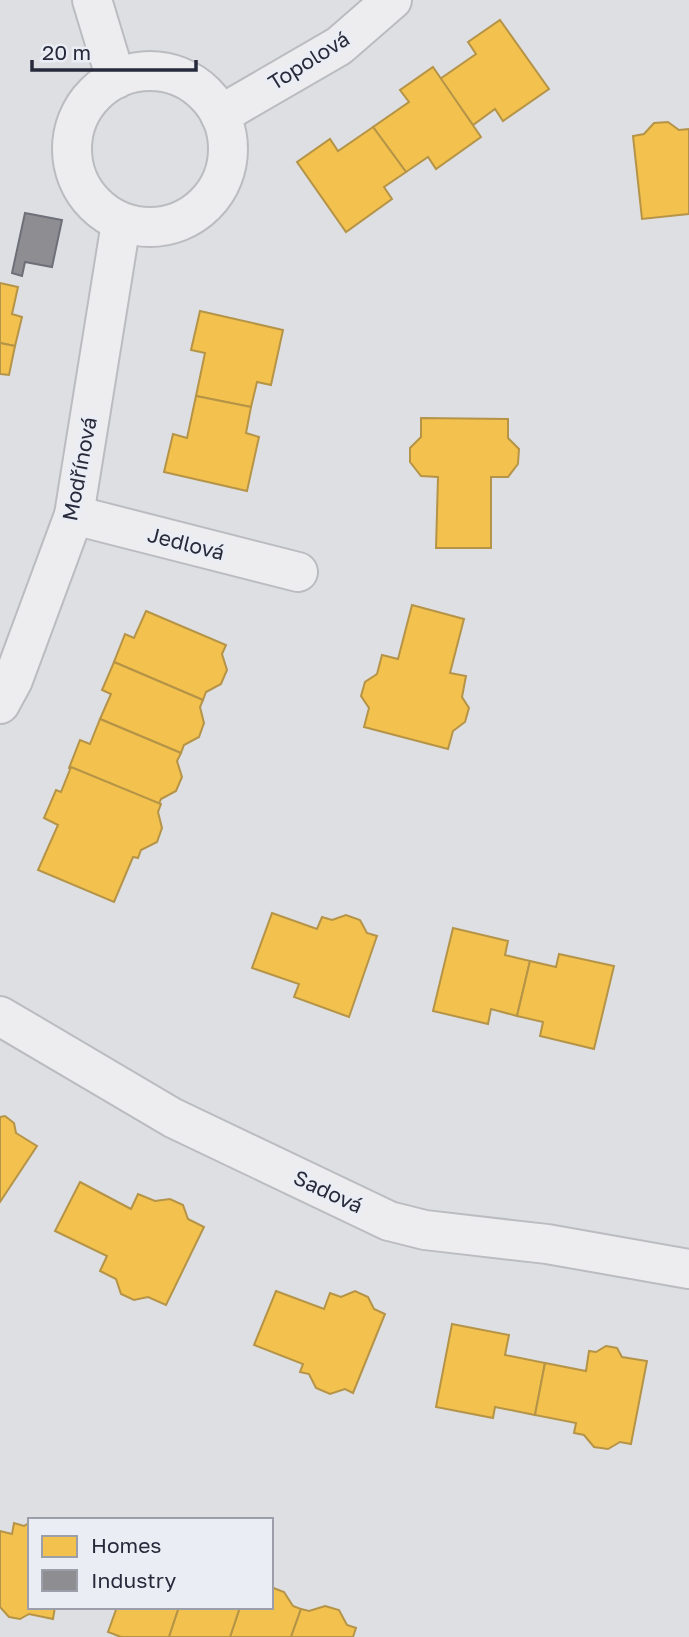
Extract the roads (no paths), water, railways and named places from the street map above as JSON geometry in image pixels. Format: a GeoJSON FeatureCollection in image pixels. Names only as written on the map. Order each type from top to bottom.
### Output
{"type":"FeatureCollection","features":[{"type":"Feature","properties":{"kind":"street"},"geometry":{"type":"LineString","coordinates":[[92,0],[116,79]]}},
{"type":"Feature","properties":{"kind":"street","name":"Topolová"},"geometry":{"type":"LineString","coordinates":[[220,115],[339,46],[392,0]]}},
{"type":"Feature","properties":{"kind":"street"},"geometry":{"type":"LineString","coordinates":[[139,72],[163,72],[187,80],[206,94],[220,115],[228,140],[227,167],[216,192],[198,212],[174,224],[148,228],[121,223],[99,209],[82,190],[72,165],[71,139],[79,115],[94,94],[116,79],[139,72]]}},
{"type":"Feature","properties":{"kind":"street","name":"Modřínová"},"geometry":{"type":"LineString","coordinates":[[0,704],[13,680],[74,515],[121,223]]}},
{"type":"Feature","properties":{"kind":"street","name":"Jedlová"},"geometry":{"type":"LineString","coordinates":[[74,515],[298,572]]}},
{"type":"Feature","properties":{"kind":"street","name":"Sadová"},"geometry":{"type":"LineString","coordinates":[[0,1016],[173,1118],[389,1221],[425,1230],[547,1244],[689,1269]]}}]}
